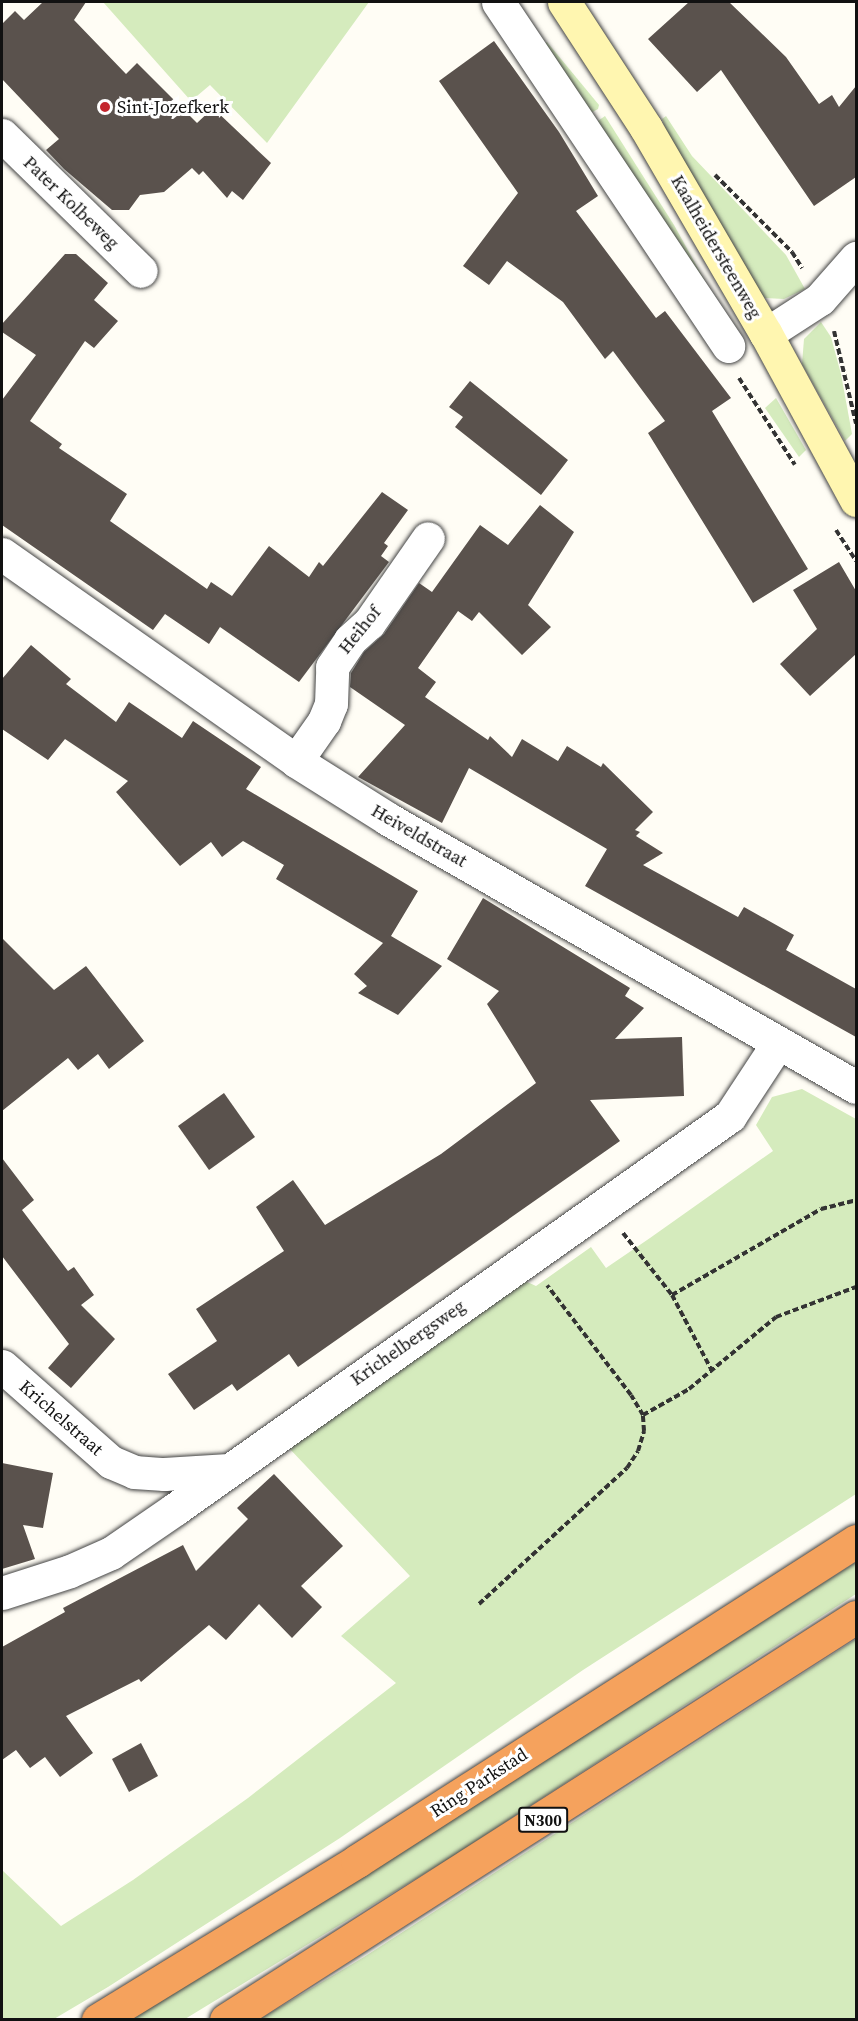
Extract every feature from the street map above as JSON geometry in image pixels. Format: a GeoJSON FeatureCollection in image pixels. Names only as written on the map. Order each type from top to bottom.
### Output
{"type":"FeatureCollection","features":[{"type":"Feature","properties":{"kind":"highway","name":"Ring Parkstad"},"geometry":{"type":"LineString","coordinates":[[98,2019],[357,1861],[856,1541]]}},
{"type":"Feature","properties":{"kind":"highway","name":"N300"},"geometry":{"type":"LineString","coordinates":[[226,2019],[856,1617]]}},
{"type":"Feature","properties":{"kind":"street"},"geometry":{"type":"LineString","coordinates":[[498,2],[728,346]]}},
{"type":"Feature","properties":{"kind":"street","name":"Kaalheidersteenweg"},"geometry":{"type":"LineString","coordinates":[[564,2],[646,128],[766,334],[856,500]]}},
{"type":"Feature","properties":{"kind":"street","name":"Pater Kolbeweg"},"geometry":{"type":"LineString","coordinates":[[2,135],[141,271]]}},
{"type":"Feature","properties":{"kind":"street"},"geometry":{"type":"LineString","coordinates":[[766,334],[820,299],[856,258]]}},
{"type":"Feature","properties":{"kind":"street","name":"Heihof"},"geometry":{"type":"LineString","coordinates":[[296,761],[331,704],[332,667],[350,640],[369,623],[428,538]]}},
{"type":"Feature","properties":{"kind":"street","name":"Heiveldstraat"},"geometry":{"type":"LineString","coordinates":[[2,554],[296,761],[388,819],[856,1087]]}},
{"type":"Feature","properties":{"kind":"street","name":"Krichelbergsweg"},"geometry":{"type":"LineString","coordinates":[[2,1593],[70,1571],[111,1553],[730,1116],[778,1043]]}},
{"type":"Feature","properties":{"kind":"street","name":"Krichelstraat"},"geometry":{"type":"LineString","coordinates":[[2,1366],[111,1462],[134,1472],[164,1474],[229,1470]]}},
{"type":"Feature","properties":{"kind":"path"},"geometry":{"type":"LineString","coordinates":[[707,166],[792,252],[820,299],[839,341],[856,423]]}},
{"type":"Feature","properties":{"kind":"path"},"geometry":{"type":"LineString","coordinates":[[728,346],[736,373],[799,472]]}},
{"type":"Feature","properties":{"kind":"path"},"geometry":{"type":"LineString","coordinates":[[831,521],[856,561]]}},
{"type":"Feature","properties":{"kind":"path"},"geometry":{"type":"LineString","coordinates":[[672,1296],[821,1209],[856,1200]]}},
{"type":"Feature","properties":{"kind":"path"},"geometry":{"type":"LineString","coordinates":[[603,1206],[672,1296],[712,1371]]}},
{"type":"Feature","properties":{"kind":"path"},"geometry":{"type":"LineString","coordinates":[[479,1604],[627,1468],[642,1438],[643,1415],[527,1259]]}},
{"type":"Feature","properties":{"kind":"path"},"geometry":{"type":"LineString","coordinates":[[643,1415],[674,1399],[712,1371],[776,1317],[856,1287]]}},
{"type":"Feature","properties":{"kind":"green space"},"geometry":{"type":"Polygon","coordinates":[[[103,2],[369,2],[267,143],[210,85],[191,101],[103,2]]]}},
{"type":"Feature","properties":{"kind":"green space"},"geometry":{"type":"Polygon","coordinates":[[[547,42],[599,105],[598,109],[589,114],[542,45],[547,42]]]}},
{"type":"Feature","properties":{"kind":"green space"},"geometry":{"type":"Polygon","coordinates":[[[605,116],[674,225],[710,290],[595,123],[605,116]]]}},
{"type":"Feature","properties":{"kind":"green space"},"geometry":{"type":"Polygon","coordinates":[[[666,116],[692,156],[786,255],[805,289],[784,299],[765,298],[760,293],[671,145],[662,119],[666,116]]]}},
{"type":"Feature","properties":{"kind":"green space"},"geometry":{"type":"Polygon","coordinates":[[[821,322],[831,337],[841,374],[852,434],[845,441],[802,364],[804,339],[821,322]]]}},
{"type":"Feature","properties":{"kind":"green space"},"geometry":{"type":"Polygon","coordinates":[[[776,398],[806,450],[799,457],[765,408],[776,398]]]}},
{"type":"Feature","properties":{"kind":"green space"},"geometry":{"type":"Polygon","coordinates":[[[802,1089],[856,1119],[856,1494],[583,1670],[340,1838],[108,1987],[54,2019],[2,2019],[2,1870],[61,1926],[133,1880],[248,1798],[396,1683],[341,1636],[410,1576],[288,1447],[525,1281],[536,1286],[591,1247],[606,1268],[650,1238],[773,1151],[756,1125],[772,1097],[802,1089]]]}},
{"type":"Feature","properties":{"kind":"green space"},"geometry":{"type":"Polygon","coordinates":[[[856,1562],[856,1594],[450,1858],[185,2019],[130,2020],[482,1801],[856,1562]]]}},
{"type":"Feature","properties":{"kind":"green space"},"geometry":{"type":"Polygon","coordinates":[[[856,1639],[856,2019],[260,2019],[364,1957],[856,1639]]]}},
{"type":"Feature","properties":{"kind":"building","name":"Sint-Jozefkerk"},"geometry":{"type":"Polygon","coordinates":[[[43,2],[86,2],[74,20],[126,74],[137,63],[197,123],[213,108],[271,163],[243,200],[232,191],[227,198],[203,171],[199,175],[192,168],[164,192],[140,195],[129,210],[112,210],[64,169],[46,150],[59,139],[2,79],[2,24],[15,11],[24,20],[43,2]]]}},
{"type":"Feature","properties":{"kind":"building"},"geometry":{"type":"Polygon","coordinates":[[[689,2],[729,2],[786,57],[819,104],[832,95],[839,107],[856,86],[856,177],[814,206],[721,70],[697,92],[648,39],[689,2]]]}},
{"type":"Feature","properties":{"kind":"building"},"geometry":{"type":"Polygon","coordinates":[[[494,41],[559,132],[598,196],[576,211],[656,318],[665,311],[731,398],[712,411],[808,569],[753,603],[648,433],[665,421],[613,351],[605,359],[563,302],[507,261],[489,285],[463,266],[518,193],[439,81],[494,41]]]}},
{"type":"Feature","properties":{"kind":"building"},"geometry":{"type":"Polygon","coordinates":[[[65,254],[76,254],[108,283],[94,300],[118,321],[94,348],[85,341],[30,421],[62,444],[59,448],[127,494],[110,521],[207,589],[211,582],[232,596],[269,546],[309,577],[319,562],[323,566],[382,492],[408,510],[384,543],[388,546],[381,556],[389,562],[299,682],[220,627],[209,644],[165,614],[153,630],[2,525],[2,400],[36,355],[2,332],[2,324],[65,254]]]}},
{"type":"Feature","properties":{"kind":"building"},"geometry":{"type":"Polygon","coordinates":[[[470,381],[568,460],[541,495],[455,427],[463,417],[449,407],[470,381]]]}},
{"type":"Feature","properties":{"kind":"building"},"geometry":{"type":"Polygon","coordinates":[[[540,505],[574,532],[528,605],[551,627],[522,655],[479,612],[472,621],[458,611],[418,668],[436,682],[425,697],[488,740],[490,736],[512,757],[522,739],[558,761],[567,746],[601,767],[603,763],[653,812],[635,830],[640,832],[636,836],[663,853],[643,865],[738,917],[744,907],[794,935],[786,950],[856,989],[856,1037],[585,886],[607,849],[469,768],[442,823],[358,777],[405,725],[350,687],[351,673],[364,652],[384,634],[419,583],[432,592],[480,525],[508,545],[540,505]]]}},
{"type":"Feature","properties":{"kind":"building"},"geometry":{"type":"Polygon","coordinates":[[[839,562],[856,591],[856,654],[810,696],[780,664],[817,629],[793,590],[839,562]]]}},
{"type":"Feature","properties":{"kind":"building"},"geometry":{"type":"Polygon","coordinates":[[[31,645],[71,679],[66,684],[116,722],[129,702],[182,738],[193,721],[261,767],[246,789],[418,891],[391,936],[442,966],[398,1015],[358,993],[367,986],[354,974],[383,943],[276,879],[284,865],[243,841],[222,857],[211,842],[180,866],[116,792],[128,781],[65,739],[48,760],[2,729],[2,679],[31,645]]]}},
{"type":"Feature","properties":{"kind":"building"},"geometry":{"type":"Polygon","coordinates":[[[483,898],[630,988],[625,996],[644,1008],[615,1039],[682,1037],[684,1096],[590,1100],[620,1141],[298,1367],[289,1354],[237,1391],[232,1384],[194,1410],[168,1374],[217,1341],[196,1309],[284,1251],[256,1207],[293,1180],[325,1225],[441,1154],[536,1083],[487,1004],[499,991],[447,959],[483,898]]]}},
{"type":"Feature","properties":{"kind":"building"},"geometry":{"type":"Polygon","coordinates":[[[2,938],[54,990],[86,966],[144,1041],[109,1069],[98,1054],[78,1070],[68,1058],[2,1111],[2,938]]]}},
{"type":"Feature","properties":{"kind":"building"},"geometry":{"type":"Polygon","coordinates":[[[224,1093],[255,1137],[209,1170],[178,1126],[224,1093]]]}},
{"type":"Feature","properties":{"kind":"building"},"geometry":{"type":"Polygon","coordinates":[[[2,1158],[34,1200],[22,1210],[68,1271],[74,1267],[94,1295],[81,1305],[115,1339],[71,1388],[48,1368],[69,1344],[2,1256],[2,1158]]]}},
{"type":"Feature","properties":{"kind":"building"},"geometry":{"type":"Polygon","coordinates":[[[2,1463],[53,1473],[43,1528],[23,1525],[35,1559],[2,1569],[2,1463]]]}},
{"type":"Feature","properties":{"kind":"building"},"geometry":{"type":"Polygon","coordinates":[[[274,1474],[343,1546],[301,1586],[322,1607],[292,1638],[259,1604],[226,1640],[209,1625],[141,1682],[139,1679],[66,1716],[93,1753],[60,1777],[45,1757],[30,1768],[16,1750],[2,1760],[2,1647],[65,1612],[63,1608],[183,1545],[196,1571],[248,1519],[237,1508],[274,1474]]]}},
{"type":"Feature","properties":{"kind":"building"},"geometry":{"type":"Polygon","coordinates":[[[141,1743],[158,1776],[129,1792],[112,1759],[141,1743]]]}},
{"type":"Feature","properties":{"kind":"place","name":"Sint-Jozefkerk"},"geometry":{"type":"Point","coordinates":[105,107]}}]}
